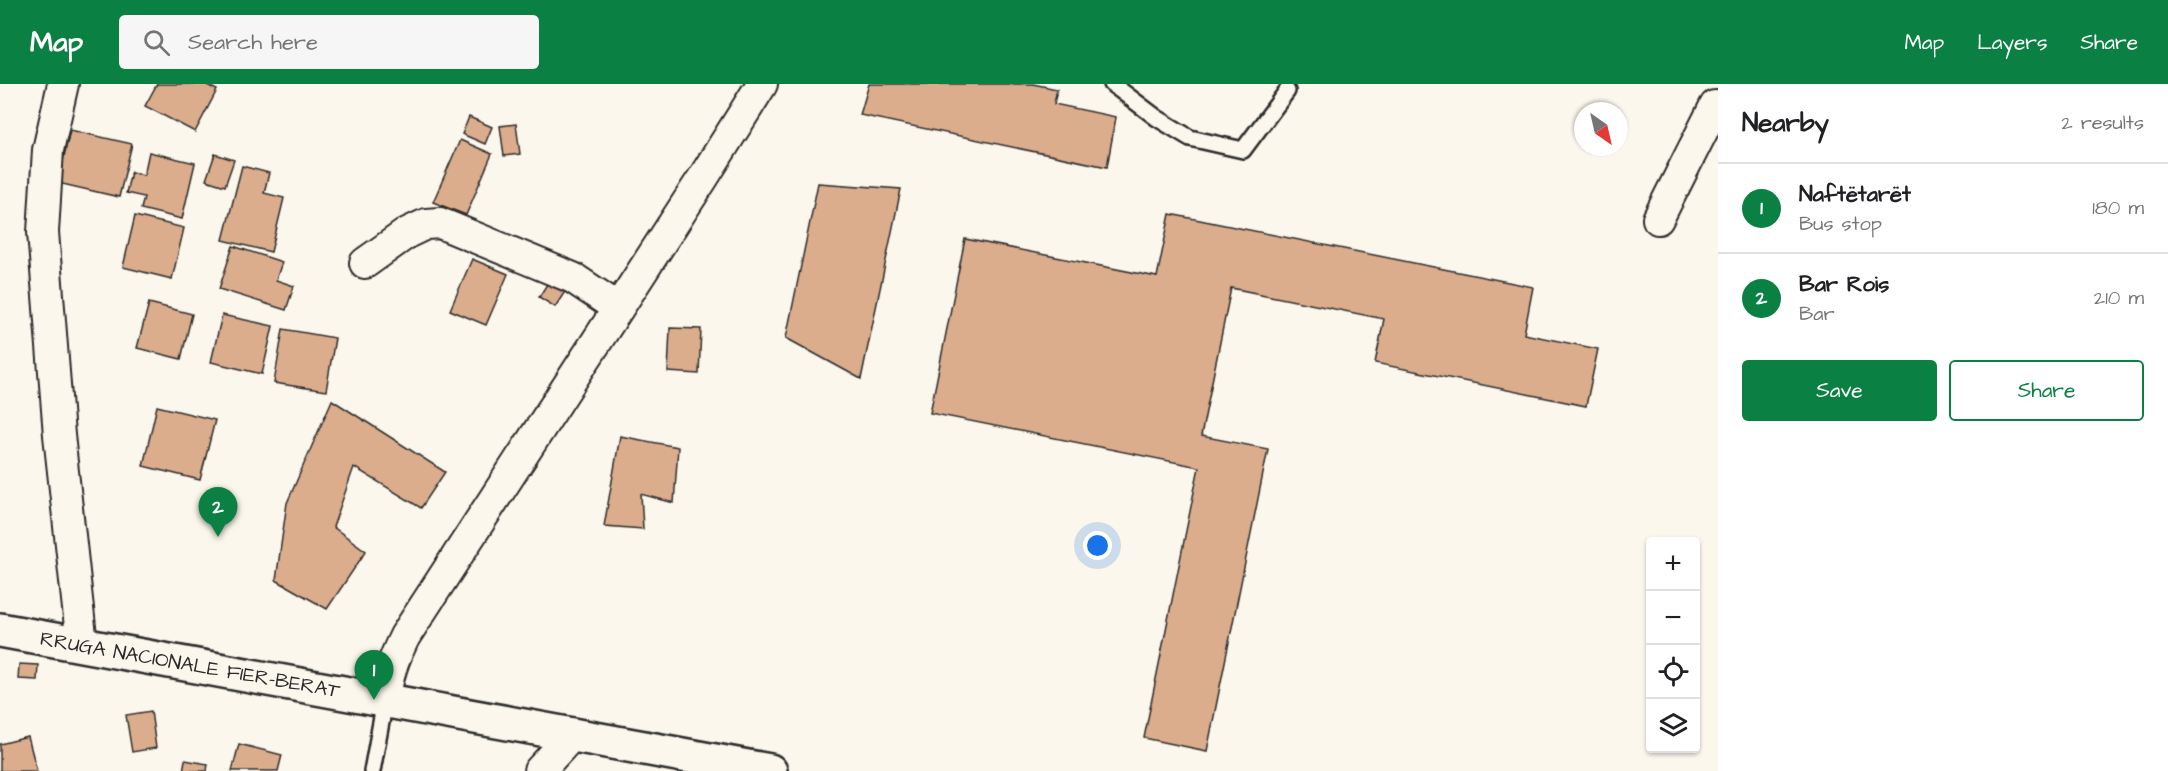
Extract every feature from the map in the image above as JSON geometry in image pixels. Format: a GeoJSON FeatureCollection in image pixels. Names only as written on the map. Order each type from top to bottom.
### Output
{"type":"FeatureCollection","features":[{"type":"Feature","properties":{"kind":"main road","name":"RRUGA NACIONALE FIER-BERAT"},"geometry":{"type":"LineString","coordinates":[[0,630],[573,734],[738,768],[770,771]]}},
{"type":"Feature","properties":{"kind":"street"},"geometry":{"type":"LineString","coordinates":[[63,84],[48,150],[43,232],[59,435],[82,645]]}},
{"type":"Feature","properties":{"kind":"street"},"geometry":{"type":"LineString","coordinates":[[385,701],[387,678],[394,656],[405,636],[618,308],[754,88]]}},
{"type":"Feature","properties":{"kind":"street"},"geometry":{"type":"LineString","coordinates":[[1658,219],[1715,106],[1718,106]]}},
{"type":"Feature","properties":{"kind":"street"},"geometry":{"type":"LineString","coordinates":[[365,263],[407,233],[426,224],[440,223],[573,278],[618,308]]}},
{"type":"Feature","properties":{"kind":"street"},"geometry":{"type":"LineString","coordinates":[[538,771],[573,734]]}},
{"type":"Feature","properties":{"kind":"lane"},"geometry":{"type":"LineString","coordinates":[[1112,84],[1156,118],[1190,138],[1243,150],[1287,91]]}},
{"type":"Feature","properties":{"kind":"lane"},"geometry":{"type":"LineString","coordinates":[[372,771],[385,701]]}},
{"type":"Feature","properties":{"kind":"building"},"geometry":{"type":"Polygon","coordinates":[[[157,84],[205,84],[217,90],[195,132],[145,106],[157,84]]]}},
{"type":"Feature","properties":{"kind":"building"},"geometry":{"type":"Polygon","coordinates":[[[869,84],[1033,84],[1057,89],[1054,104],[1116,117],[1107,167],[860,115],[869,84]]]}},
{"type":"Feature","properties":{"kind":"building"},"geometry":{"type":"Polygon","coordinates":[[[469,117],[492,127],[485,144],[462,134],[469,117]]]}},
{"type":"Feature","properties":{"kind":"building"},"geometry":{"type":"Polygon","coordinates":[[[516,124],[520,154],[504,156],[500,126],[516,124]]]}},
{"type":"Feature","properties":{"kind":"building"},"geometry":{"type":"Polygon","coordinates":[[[70,130],[132,144],[119,197],[58,183],[70,130]]]}},
{"type":"Feature","properties":{"kind":"building"},"geometry":{"type":"Polygon","coordinates":[[[460,140],[492,154],[466,215],[433,202],[460,140]]]}},
{"type":"Feature","properties":{"kind":"building"},"geometry":{"type":"Polygon","coordinates":[[[149,152],[195,163],[182,219],[141,209],[144,197],[126,193],[131,172],[144,175],[149,152]]]}},
{"type":"Feature","properties":{"kind":"building"},"geometry":{"type":"Polygon","coordinates":[[[215,154],[234,160],[225,186],[206,180],[215,154]]]}},
{"type":"Feature","properties":{"kind":"building"},"geometry":{"type":"Polygon","coordinates":[[[242,166],[269,173],[264,193],[284,198],[271,252],[223,240],[242,166]]]}},
{"type":"Feature","properties":{"kind":"building"},"geometry":{"type":"Polygon","coordinates":[[[818,183],[901,189],[861,379],[786,338],[818,183]]]}},
{"type":"Feature","properties":{"kind":"building"},"geometry":{"type":"Polygon","coordinates":[[[1170,214],[1533,287],[1524,334],[1598,349],[1586,406],[1375,363],[1384,319],[1231,288],[1201,436],[1268,449],[1207,751],[1144,738],[1199,467],[930,413],[965,239],[1157,277],[1170,214]]]}},
{"type":"Feature","properties":{"kind":"building"},"geometry":{"type":"Polygon","coordinates":[[[135,216],[184,228],[172,279],[123,267],[135,216]]]}},
{"type":"Feature","properties":{"kind":"building"},"geometry":{"type":"Polygon","coordinates":[[[233,246],[282,262],[276,280],[294,286],[286,310],[219,289],[233,246]]]}},
{"type":"Feature","properties":{"kind":"building"},"geometry":{"type":"Polygon","coordinates":[[[472,259],[508,274],[486,325],[450,310],[472,259]]]}},
{"type":"Feature","properties":{"kind":"building"},"geometry":{"type":"Polygon","coordinates":[[[552,276],[568,287],[555,307],[539,297],[552,276]]]}},
{"type":"Feature","properties":{"kind":"building"},"geometry":{"type":"Polygon","coordinates":[[[149,303],[192,314],[181,359],[137,348],[149,303]]]}},
{"type":"Feature","properties":{"kind":"building"},"geometry":{"type":"Polygon","coordinates":[[[222,315],[273,326],[262,374],[211,362],[222,315]]]}},
{"type":"Feature","properties":{"kind":"building"},"geometry":{"type":"Polygon","coordinates":[[[670,328],[701,329],[699,374],[668,372],[670,328]]]}},
{"type":"Feature","properties":{"kind":"building"},"geometry":{"type":"Polygon","coordinates":[[[283,329],[335,338],[326,391],[274,383],[283,329]]]}},
{"type":"Feature","properties":{"kind":"building"},"geometry":{"type":"Polygon","coordinates":[[[332,400],[445,472],[421,508],[354,467],[333,527],[366,551],[327,609],[276,580],[287,503],[332,400]]]}},
{"type":"Feature","properties":{"kind":"building"},"geometry":{"type":"Polygon","coordinates":[[[157,406],[215,420],[200,480],[143,466],[157,406]]]}},
{"type":"Feature","properties":{"kind":"building"},"geometry":{"type":"Polygon","coordinates":[[[620,436],[678,447],[674,503],[641,494],[643,529],[604,526],[620,436]]]}},
{"type":"Feature","properties":{"kind":"building"},"geometry":{"type":"Polygon","coordinates":[[[19,664],[38,665],[37,680],[18,679],[19,664]]]}},
{"type":"Feature","properties":{"kind":"building"},"geometry":{"type":"Polygon","coordinates":[[[151,711],[156,748],[132,752],[126,715],[151,711]]]}},
{"type":"Feature","properties":{"kind":"building"},"geometry":{"type":"Polygon","coordinates":[[[28,737],[37,771],[0,771],[0,744],[28,737]]]}},
{"type":"Feature","properties":{"kind":"building"},"geometry":{"type":"Polygon","coordinates":[[[239,744],[282,755],[278,771],[232,771],[239,744]]]}},
{"type":"Feature","properties":{"kind":"building"},"geometry":{"type":"Polygon","coordinates":[[[185,760],[208,764],[207,771],[183,771],[185,760]]]}},
{"type":"Feature","properties":{"kind":"place","name":"Bar Rois"},"geometry":{"type":"Point","coordinates":[218,537]}},
{"type":"Feature","properties":{"kind":"place","name":"Naftëtarët"},"geometry":{"type":"Point","coordinates":[374,700]}}]}
